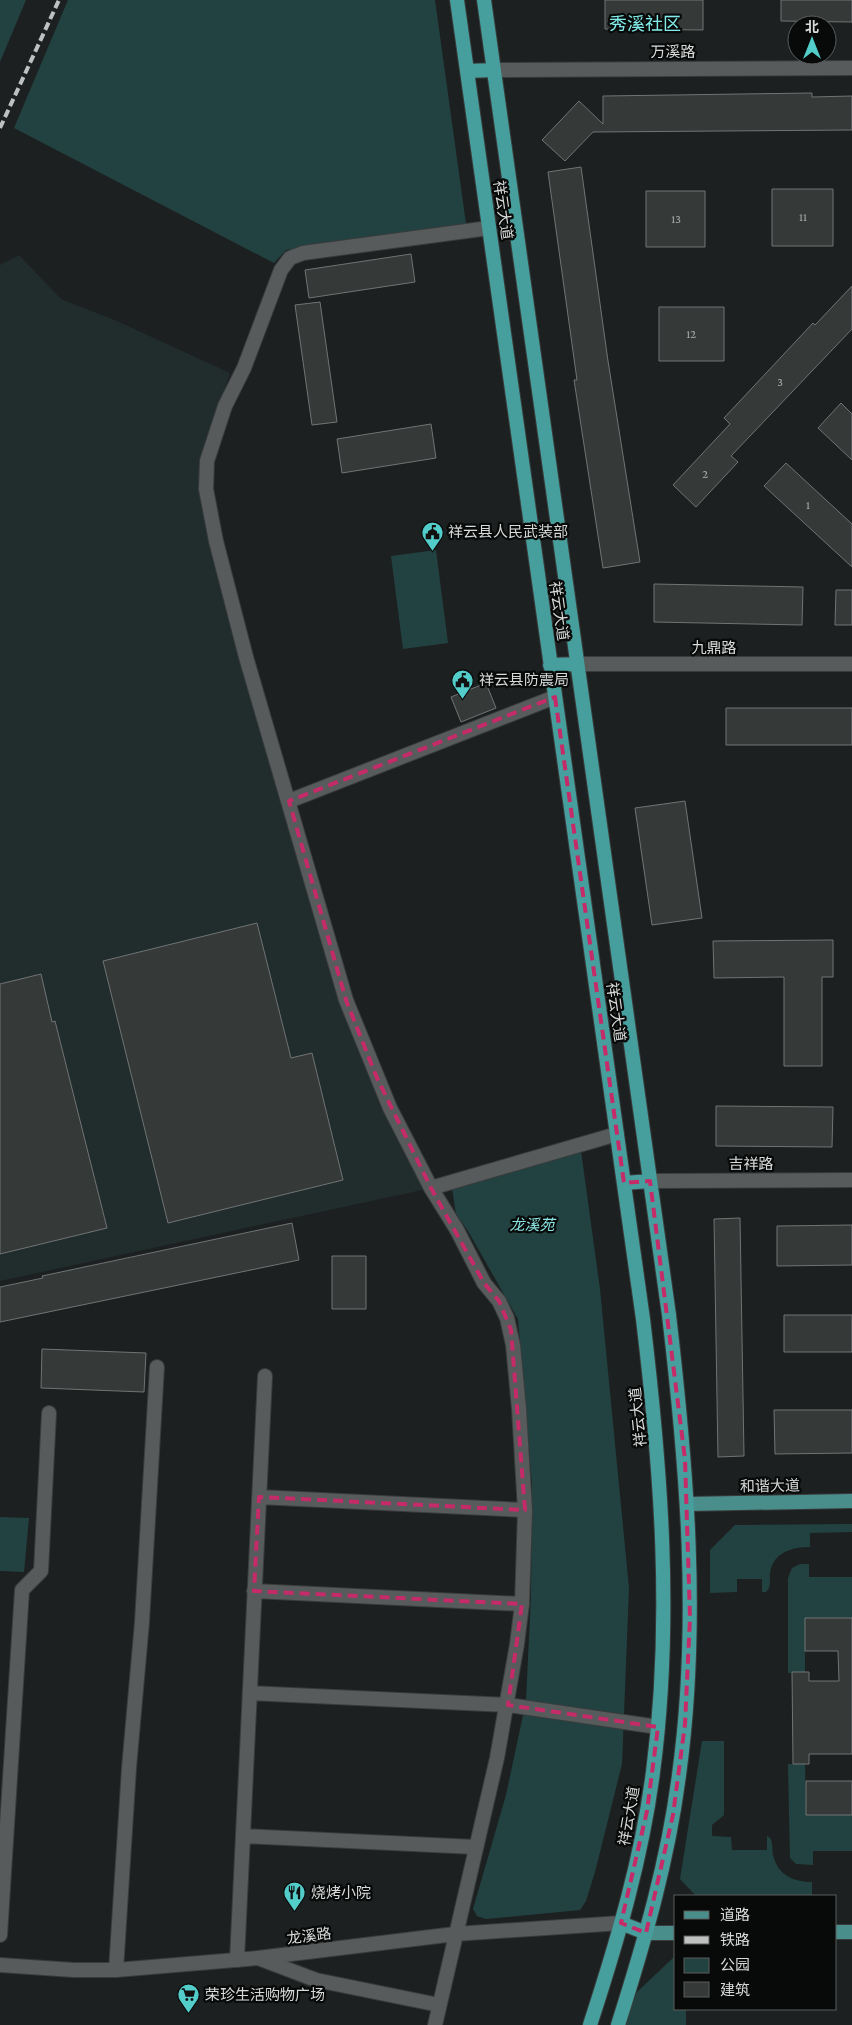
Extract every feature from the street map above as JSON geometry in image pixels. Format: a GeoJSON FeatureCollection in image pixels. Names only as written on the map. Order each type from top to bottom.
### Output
{"type":"FeatureCollection","features":[{"type":"Feature","properties":{"kind":"highway","name":"祥云大道"},"geometry":{"type":"LineString","coordinates":[[457,0],[643,1319],[660,1488],[664,1617],[658,1727],[645,1820],[621,1924],[590,2025]]}},
{"type":"Feature","properties":{"kind":"highway","name":"祥云大道"},"geometry":{"type":"LineString","coordinates":[[484,0],[650,1181],[681,1412],[688,1504],[690,1618],[685,1724],[673,1815],[646,1932],[618,2025]]}},
{"type":"Feature","properties":{"kind":"highway"},"geometry":{"type":"LineString","coordinates":[[467,71],[494,70]]}},
{"type":"Feature","properties":{"kind":"highway"},"geometry":{"type":"LineString","coordinates":[[550,665],[577,664]]}},
{"type":"Feature","properties":{"kind":"highway"},"geometry":{"type":"LineString","coordinates":[[624,1183],[650,1181]]}},
{"type":"Feature","properties":{"kind":"highway"},"geometry":{"type":"LineString","coordinates":[[621,1924],[646,1932]]}},
{"type":"Feature","properties":{"kind":"main road","name":"和谐大道"},"geometry":{"type":"LineString","coordinates":[[688,1504],[852,1501]]}},
{"type":"Feature","properties":{"kind":"main road"},"geometry":{"type":"LineString","coordinates":[[646,1932],[674,1933]]}},
{"type":"Feature","properties":{"kind":"main road"},"geometry":{"type":"LineString","coordinates":[[837,1932],[852,1932]]}},
{"type":"Feature","properties":{"kind":"street","name":"万溪路"},"geometry":{"type":"LineString","coordinates":[[494,70],[852,68]]}},
{"type":"Feature","properties":{"kind":"street"},"geometry":{"type":"LineString","coordinates":[[435,2025],[508,1705],[522,1604],[524,1510],[520,1409],[511,1330],[499,1301],[484,1283],[457,1230],[431,1188],[390,1108],[346,1000],[246,657],[216,541],[208,496],[207,461],[225,406],[244,368],[280,270],[290,258],[303,253],[489,228]]}},
{"type":"Feature","properties":{"kind":"street","name":"九鼎路"},"geometry":{"type":"LineString","coordinates":[[577,664],[852,664]]}},
{"type":"Feature","properties":{"kind":"street"},"geometry":{"type":"LineString","coordinates":[[289,801],[555,697]]}},
{"type":"Feature","properties":{"kind":"street"},"geometry":{"type":"LineString","coordinates":[[431,1188],[617,1134]]}},
{"type":"Feature","properties":{"kind":"street","name":"吉祥路"},"geometry":{"type":"LineString","coordinates":[[650,1181],[852,1180]]}},
{"type":"Feature","properties":{"kind":"street"},"geometry":{"type":"LineString","coordinates":[[116,1970],[129,1768],[142,1622],[156,1366]]}},
{"type":"Feature","properties":{"kind":"street"},"geometry":{"type":"LineString","coordinates":[[236,1960],[265,1376]]}},
{"type":"Feature","properties":{"kind":"street"},"geometry":{"type":"LineString","coordinates":[[0,1935],[22,1590],[41,1571],[49,1413]]}},
{"type":"Feature","properties":{"kind":"street"},"geometry":{"type":"LineString","coordinates":[[259,1497],[524,1510]]}},
{"type":"Feature","properties":{"kind":"street"},"geometry":{"type":"LineString","coordinates":[[254,1591],[522,1604]]}},
{"type":"Feature","properties":{"kind":"street"},"geometry":{"type":"LineString","coordinates":[[250,1693],[508,1705],[658,1727]]}},
{"type":"Feature","properties":{"kind":"street"},"geometry":{"type":"LineString","coordinates":[[243,1836],[475,1847]]}},
{"type":"Feature","properties":{"kind":"street","name":"龙溪路"},"geometry":{"type":"LineString","coordinates":[[0,1964],[74,1970],[116,1970],[258,1958],[455,1934],[621,1924]]}},
{"type":"Feature","properties":{"kind":"street"},"geometry":{"type":"LineString","coordinates":[[258,1958],[316,1980],[439,2005]]}},
{"type":"Feature","properties":{"kind":"highlighted area"},"geometry":{"type":"Polygon","coordinates":[[[555,697],[624,1183],[650,1181],[685,1459],[690,1618],[685,1724],[673,1815],[646,1933],[621,1923],[647,1811],[658,1727],[508,1705],[522,1604],[254,1591],[259,1497],[525,1510],[511,1330],[499,1301],[484,1283],[431,1188],[377,1078],[346,1000],[289,801],[555,697]]]}},
{"type":"Feature","properties":{"kind":"shaded area"},"geometry":{"type":"Polygon","coordinates":[[[19,255],[61,299],[117,321],[230,373],[201,462],[226,598],[361,1053],[427,1189],[0,1281],[0,265],[19,255]]]}},
{"type":"Feature","properties":{"kind":"green space"},"geometry":{"type":"Polygon","coordinates":[[[0,0],[26,0],[0,62],[0,0]]]}},
{"type":"Feature","properties":{"kind":"green space"},"geometry":{"type":"Polygon","coordinates":[[[68,0],[435,0],[466,224],[286,250],[274,263],[14,128],[68,0]]]}},
{"type":"Feature","properties":{"kind":"green space"},"geometry":{"type":"Polygon","coordinates":[[[436,550],[448,643],[403,649],[391,556],[436,550]]]}},
{"type":"Feature","properties":{"kind":"green space","name":"龙溪苑"},"geometry":{"type":"Polygon","coordinates":[[[581,1151],[600,1289],[629,1588],[622,1764],[595,1872],[586,1901],[580,1910],[486,1919],[477,1916],[473,1909],[506,1795],[526,1701],[531,1595],[532,1485],[518,1319],[468,1231],[456,1214],[452,1188],[581,1151]]]}},
{"type":"Feature","properties":{"kind":"green space"},"geometry":{"type":"Polygon","coordinates":[[[0,1517],[29,1518],[24,1572],[0,1571],[0,1517]]]}},
{"type":"Feature","properties":{"kind":"green space"},"geometry":{"type":"Polygon","coordinates":[[[852,1524],[852,1532],[810,1533],[810,1547],[797,1548],[779,1556],[772,1566],[770,1586],[766,1592],[762,1592],[762,1579],[737,1579],[737,1592],[710,1593],[710,1550],[735,1525],[852,1524]]]}},
{"type":"Feature","properties":{"kind":"green space"},"geometry":{"type":"Polygon","coordinates":[[[800,1564],[809,1564],[809,1577],[852,1577],[852,1618],[805,1619],[805,1672],[788,1673],[788,1578],[792,1568],[800,1564]]]}},
{"type":"Feature","properties":{"kind":"green space"},"geometry":{"type":"Polygon","coordinates":[[[702,1741],[724,1741],[724,1815],[712,1825],[712,1836],[731,1837],[732,1850],[767,1850],[767,1836],[771,1840],[776,1864],[789,1877],[800,1881],[812,1882],[812,1895],[695,1895],[680,1879],[702,1741]]]}},
{"type":"Feature","properties":{"kind":"green space"},"geometry":{"type":"Polygon","coordinates":[[[788,1764],[805,1764],[806,1815],[852,1815],[852,1851],[813,1851],[813,1865],[796,1864],[790,1858],[788,1764]]]}},
{"type":"Feature","properties":{"kind":"green space"},"geometry":{"type":"Polygon","coordinates":[[[674,1957],[674,2010],[686,2010],[686,2025],[624,2025],[637,1992],[674,1957]]]}},
{"type":"Feature","properties":{"kind":"building"},"geometry":{"type":"Polygon","coordinates":[[[605,0],[703,0],[703,30],[605,29],[605,0]]]}},
{"type":"Feature","properties":{"kind":"building"},"geometry":{"type":"Polygon","coordinates":[[[781,0],[852,0],[852,22],[837,22],[837,15],[787,15],[787,21],[781,21],[781,0]]]}},
{"type":"Feature","properties":{"kind":"building"},"geometry":{"type":"Polygon","coordinates":[[[812,93],[812,97],[852,96],[852,130],[593,132],[565,161],[542,140],[579,101],[603,124],[603,96],[812,93]]]}},
{"type":"Feature","properties":{"kind":"building"},"geometry":{"type":"Polygon","coordinates":[[[581,167],[608,361],[640,562],[603,568],[574,380],[577,380],[548,172],[581,167]]]}},
{"type":"Feature","properties":{"kind":"building"},"geometry":{"type":"Polygon","coordinates":[[[772,189],[833,189],[833,246],[772,246],[772,189]]]}},
{"type":"Feature","properties":{"kind":"building"},"geometry":{"type":"Polygon","coordinates":[[[646,191],[705,191],[705,247],[646,247],[646,191]]]}},
{"type":"Feature","properties":{"kind":"building"},"geometry":{"type":"Polygon","coordinates":[[[411,254],[415,282],[309,298],[305,270],[411,254]]]}},
{"type":"Feature","properties":{"kind":"building"},"geometry":{"type":"Polygon","coordinates":[[[852,286],[852,329],[731,456],[738,462],[696,507],[673,485],[730,424],[724,418],[813,323],[815,325],[852,286]]]}},
{"type":"Feature","properties":{"kind":"building"},"geometry":{"type":"Polygon","coordinates":[[[320,302],[337,422],[312,425],[295,305],[320,302]]]}},
{"type":"Feature","properties":{"kind":"building"},"geometry":{"type":"Polygon","coordinates":[[[659,307],[724,307],[724,361],[659,361],[659,307]]]}},
{"type":"Feature","properties":{"kind":"building"},"geometry":{"type":"Polygon","coordinates":[[[841,403],[852,414],[852,460],[818,428],[841,403]]]}},
{"type":"Feature","properties":{"kind":"building"},"geometry":{"type":"Polygon","coordinates":[[[431,424],[436,458],[342,473],[337,439],[431,424]]]}},
{"type":"Feature","properties":{"kind":"building"},"geometry":{"type":"Polygon","coordinates":[[[786,463],[852,524],[852,567],[764,486],[786,463]]]}},
{"type":"Feature","properties":{"kind":"building"},"geometry":{"type":"Polygon","coordinates":[[[654,584],[803,587],[802,625],[654,622],[654,584]]]}},
{"type":"Feature","properties":{"kind":"building"},"geometry":{"type":"Polygon","coordinates":[[[836,590],[852,590],[852,625],[835,625],[836,590]]]}},
{"type":"Feature","properties":{"kind":"building"},"geometry":{"type":"Polygon","coordinates":[[[486,683],[496,708],[461,722],[451,697],[486,683]]]}},
{"type":"Feature","properties":{"kind":"building"},"geometry":{"type":"Polygon","coordinates":[[[726,708],[852,708],[852,745],[726,745],[726,708]]]}},
{"type":"Feature","properties":{"kind":"building"},"geometry":{"type":"Polygon","coordinates":[[[685,801],[702,918],[652,925],[635,808],[685,801]]]}},
{"type":"Feature","properties":{"kind":"building"},"geometry":{"type":"Polygon","coordinates":[[[257,923],[291,1058],[312,1053],[343,1180],[168,1223],[103,961],[257,923]]]}},
{"type":"Feature","properties":{"kind":"building"},"geometry":{"type":"Polygon","coordinates":[[[833,940],[833,977],[822,977],[822,1066],[784,1066],[784,977],[714,978],[713,941],[833,940]]]}},
{"type":"Feature","properties":{"kind":"building"},"geometry":{"type":"Polygon","coordinates":[[[41,974],[52,1022],[55,1021],[107,1228],[0,1254],[0,984],[41,974]]]}},
{"type":"Feature","properties":{"kind":"building"},"geometry":{"type":"Polygon","coordinates":[[[716,1106],[833,1107],[832,1147],[716,1146],[716,1106]]]}},
{"type":"Feature","properties":{"kind":"building"},"geometry":{"type":"Polygon","coordinates":[[[740,1218],[744,1456],[718,1457],[714,1219],[740,1218]]]}},
{"type":"Feature","properties":{"kind":"building"},"geometry":{"type":"Polygon","coordinates":[[[292,1223],[299,1260],[0,1322],[0,1287],[43,1278],[42,1276],[292,1223]]]}},
{"type":"Feature","properties":{"kind":"building"},"geometry":{"type":"Polygon","coordinates":[[[852,1225],[852,1265],[777,1266],[777,1226],[852,1225]]]}},
{"type":"Feature","properties":{"kind":"building"},"geometry":{"type":"Polygon","coordinates":[[[332,1256],[366,1256],[366,1309],[332,1309],[332,1256]]]}},
{"type":"Feature","properties":{"kind":"building"},"geometry":{"type":"Polygon","coordinates":[[[784,1315],[852,1315],[852,1352],[784,1352],[784,1315]]]}},
{"type":"Feature","properties":{"kind":"building"},"geometry":{"type":"Polygon","coordinates":[[[42,1349],[146,1353],[144,1392],[41,1388],[42,1349]]]}},
{"type":"Feature","properties":{"kind":"building"},"geometry":{"type":"Polygon","coordinates":[[[774,1410],[852,1410],[852,1453],[775,1454],[774,1410]]]}},
{"type":"Feature","properties":{"kind":"building"},"geometry":{"type":"Polygon","coordinates":[[[805,1618],[852,1618],[852,1754],[809,1754],[809,1764],[793,1764],[792,1672],[809,1672],[809,1681],[839,1681],[838,1651],[805,1651],[805,1618]]]}},
{"type":"Feature","properties":{"kind":"building"},"geometry":{"type":"Polygon","coordinates":[[[806,1781],[852,1781],[852,1815],[806,1815],[806,1781]]]}},
{"type":"Feature","properties":{"kind":"railway"},"geometry":{"type":"LineString","coordinates":[[0,128],[59,0]]}},
{"type":"Feature","properties":{"kind":"place","name":"祥云县人民武装部"},"geometry":{"type":"Point","coordinates":[432,551]}},
{"type":"Feature","properties":{"kind":"place","name":"祥云县防震局"},"geometry":{"type":"Point","coordinates":[463,699]}},
{"type":"Feature","properties":{"kind":"place","name":"烧烤小院"},"geometry":{"type":"Point","coordinates":[295,1912]}},
{"type":"Feature","properties":{"kind":"place","name":"荣珍生活购物广场"},"geometry":{"type":"Point","coordinates":[189,2014]}},
{"type":"Feature","properties":{"kind":"district","name":"秀溪社区"},"geometry":{"type":"Point","coordinates":[645,24]}}]}
